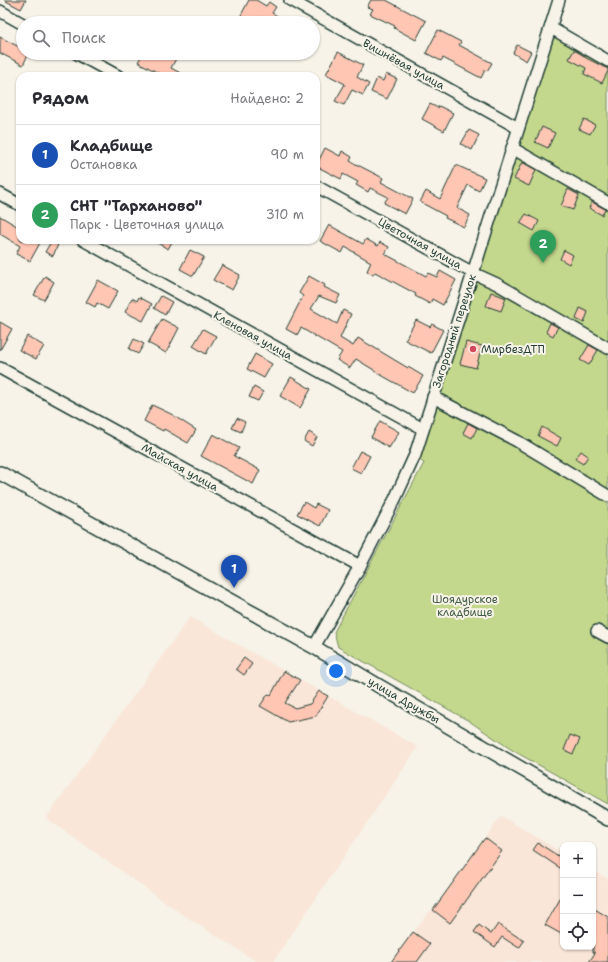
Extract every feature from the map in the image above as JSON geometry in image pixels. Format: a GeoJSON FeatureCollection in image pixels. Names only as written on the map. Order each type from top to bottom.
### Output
{"type":"FeatureCollection","features":[{"type":"Feature","properties":{"kind":"main road","name":"улица Дружбы"},"geometry":{"type":"LineString","coordinates":[[0,473],[314,647],[608,819]]}},
{"type":"Feature","properties":{"kind":"street","name":"Вишнёвая улица"},"geometry":{"type":"LineString","coordinates":[[290,0],[318,16]]}},
{"type":"Feature","properties":{"kind":"street","name":"Загородный переулок"},"geometry":{"type":"LineString","coordinates":[[314,647],[360,566],[395,499],[414,455],[559,0]]}},
{"type":"Feature","properties":{"kind":"street"},"geometry":{"type":"LineString","coordinates":[[0,11],[16,20]]}},
{"type":"Feature","properties":{"kind":"street","name":"Вишнёвая улица"},"geometry":{"type":"LineString","coordinates":[[320,17],[518,128]]}},
{"type":"Feature","properties":{"kind":"street"},"geometry":{"type":"LineString","coordinates":[[551,28],[608,61]]}},
{"type":"Feature","properties":{"kind":"street"},"geometry":{"type":"LineString","coordinates":[[89,60],[111,72]]}},
{"type":"Feature","properties":{"kind":"street"},"geometry":{"type":"LineString","coordinates":[[512,148],[608,204]]}},
{"type":"Feature","properties":{"kind":"street","name":"Цветочная улица"},"geometry":{"type":"LineString","coordinates":[[320,188],[497,284],[608,348]]}},
{"type":"Feature","properties":{"kind":"street"},"geometry":{"type":"LineString","coordinates":[[0,194],[16,203]]}},
{"type":"Feature","properties":{"kind":"street","name":"Кленовая улица"},"geometry":{"type":"LineString","coordinates":[[90,244],[423,429]]}},
{"type":"Feature","properties":{"kind":"street","name":"Майская улица"},"geometry":{"type":"LineString","coordinates":[[0,368],[360,566]]}},
{"type":"Feature","properties":{"kind":"street"},"geometry":{"type":"LineString","coordinates":[[433,397],[517,441],[608,496]]}},
{"type":"Feature","properties":{"kind":"street"},"geometry":{"type":"LineString","coordinates":[[597,631],[608,638]]}},
{"type":"Feature","properties":{"kind":"shaded area"},"geometry":{"type":"Polygon","coordinates":[[[190,617],[418,747],[273,962],[257,962],[182,914],[46,818],[190,617]]]}},
{"type":"Feature","properties":{"kind":"shaded area"},"geometry":{"type":"Polygon","coordinates":[[[501,816],[560,851],[560,950],[596,950],[596,872],[608,879],[608,962],[391,962],[429,912],[433,910],[501,816]]]}},
{"type":"Feature","properties":{"kind":"green space","name":"Шоядурское кладбище"},"geometry":{"type":"Polygon","coordinates":[[[550,34],[608,67],[608,804],[512,750],[469,721],[338,647],[334,632],[424,463],[417,458],[550,34]]]}},
{"type":"Feature","properties":{"kind":"building"},"geometry":{"type":"Polygon","coordinates":[[[4,0],[26,0],[21,9],[4,0]]]}},
{"type":"Feature","properties":{"kind":"building"},"geometry":{"type":"Polygon","coordinates":[[[249,0],[256,0],[266,6],[269,2],[276,7],[272,13],[277,16],[241,16],[249,0]]]}},
{"type":"Feature","properties":{"kind":"building"},"geometry":{"type":"Polygon","coordinates":[[[371,0],[386,0],[426,21],[416,40],[394,28],[395,26],[370,14],[373,9],[367,7],[371,0]]]}},
{"type":"Feature","properties":{"kind":"building"},"geometry":{"type":"Polygon","coordinates":[[[438,30],[461,42],[459,45],[492,63],[487,71],[485,70],[481,78],[443,58],[441,61],[426,53],[438,30]]]}},
{"type":"Feature","properties":{"kind":"building"},"geometry":{"type":"Polygon","coordinates":[[[0,37],[16,45],[16,60],[26,60],[23,65],[0,53],[0,37]]]}},
{"type":"Feature","properties":{"kind":"building"},"geometry":{"type":"Polygon","coordinates":[[[517,45],[531,52],[526,61],[513,53],[517,45]]]}},
{"type":"Feature","properties":{"kind":"building"},"geometry":{"type":"Polygon","coordinates":[[[574,50],[608,69],[602,83],[584,74],[586,68],[569,59],[574,50]]]}},
{"type":"Feature","properties":{"kind":"building"},"geometry":{"type":"Polygon","coordinates":[[[338,52],[363,65],[357,77],[369,84],[363,95],[352,90],[344,105],[335,101],[345,84],[326,74],[338,52]]]}},
{"type":"Feature","properties":{"kind":"building"},"geometry":{"type":"Polygon","coordinates":[[[139,60],[175,60],[171,68],[178,72],[157,72],[138,62],[139,60]]]}},
{"type":"Feature","properties":{"kind":"building"},"geometry":{"type":"Polygon","coordinates":[[[386,74],[397,79],[387,99],[371,92],[377,78],[383,81],[386,74]]]}},
{"type":"Feature","properties":{"kind":"building"},"geometry":{"type":"Polygon","coordinates":[[[430,104],[438,108],[439,106],[453,113],[444,131],[422,119],[430,104]]]}},
{"type":"Feature","properties":{"kind":"building"},"geometry":{"type":"Polygon","coordinates":[[[584,119],[595,125],[590,134],[579,129],[584,119]]]}},
{"type":"Feature","properties":{"kind":"building"},"geometry":{"type":"Polygon","coordinates":[[[542,127],[555,133],[548,148],[535,142],[542,127]]]}},
{"type":"Feature","properties":{"kind":"building"},"geometry":{"type":"Polygon","coordinates":[[[469,130],[479,135],[472,150],[461,144],[469,130]]]}},
{"type":"Feature","properties":{"kind":"building"},"geometry":{"type":"Polygon","coordinates":[[[325,148],[340,156],[342,151],[352,157],[350,161],[383,178],[381,182],[413,199],[405,214],[384,203],[388,197],[370,188],[368,192],[356,185],[358,182],[343,174],[341,179],[320,168],[320,158],[325,148]]]}},
{"type":"Feature","properties":{"kind":"building"},"geometry":{"type":"Polygon","coordinates":[[[522,162],[536,170],[529,186],[514,179],[522,162]]]}},
{"type":"Feature","properties":{"kind":"building"},"geometry":{"type":"Polygon","coordinates":[[[456,165],[485,178],[479,191],[468,185],[457,208],[470,215],[464,227],[445,218],[446,216],[420,202],[426,191],[440,199],[456,165]]]}},
{"type":"Feature","properties":{"kind":"building"},"geometry":{"type":"Polygon","coordinates":[[[568,189],[579,195],[573,210],[561,206],[568,189]]]}},
{"type":"Feature","properties":{"kind":"building"},"geometry":{"type":"Polygon","coordinates":[[[592,202],[605,209],[602,215],[589,208],[592,202]]]}},
{"type":"Feature","properties":{"kind":"building"},"geometry":{"type":"Polygon","coordinates":[[[526,214],[539,221],[534,231],[520,223],[526,214]]]}},
{"type":"Feature","properties":{"kind":"building"},"geometry":{"type":"Polygon","coordinates":[[[0,216],[16,226],[16,244],[0,234],[0,216]]]}},
{"type":"Feature","properties":{"kind":"building"},"geometry":{"type":"Polygon","coordinates":[[[329,225],[363,244],[366,239],[378,246],[380,242],[389,247],[385,254],[426,276],[428,273],[437,277],[440,271],[456,280],[443,305],[432,299],[430,304],[415,296],[416,294],[375,272],[373,275],[367,271],[371,262],[345,247],[342,253],[320,241],[329,225]]]}},
{"type":"Feature","properties":{"kind":"building"},"geometry":{"type":"Polygon","coordinates":[[[17,244],[39,244],[30,261],[16,254],[20,246],[17,244]]]}},
{"type":"Feature","properties":{"kind":"building"},"geometry":{"type":"Polygon","coordinates":[[[50,244],[58,244],[53,256],[45,252],[50,244]]]}},
{"type":"Feature","properties":{"kind":"building"},"geometry":{"type":"Polygon","coordinates":[[[159,244],[171,244],[168,249],[159,244]]]}},
{"type":"Feature","properties":{"kind":"building"},"geometry":{"type":"Polygon","coordinates":[[[190,250],[204,257],[193,276],[180,269],[190,250]]]}},
{"type":"Feature","properties":{"kind":"building"},"geometry":{"type":"Polygon","coordinates":[[[564,250],[573,255],[569,264],[560,259],[564,250]]]}},
{"type":"Feature","properties":{"kind":"building"},"geometry":{"type":"Polygon","coordinates":[[[222,265],[240,275],[232,290],[213,280],[222,265]]]}},
{"type":"Feature","properties":{"kind":"building"},"geometry":{"type":"Polygon","coordinates":[[[45,276],[54,282],[44,300],[34,295],[45,276]]]}},
{"type":"Feature","properties":{"kind":"building"},"geometry":{"type":"Polygon","coordinates":[[[309,276],[325,285],[324,287],[340,295],[336,303],[319,296],[311,309],[337,324],[343,310],[351,314],[340,338],[353,346],[358,338],[423,376],[413,393],[356,359],[350,368],[337,360],[342,352],[301,328],[297,335],[286,329],[303,296],[299,293],[309,276]]]}},
{"type":"Feature","properties":{"kind":"building"},"geometry":{"type":"Polygon","coordinates":[[[98,280],[118,291],[108,309],[97,303],[95,307],[86,302],[98,280]]]}},
{"type":"Feature","properties":{"kind":"building"},"geometry":{"type":"Polygon","coordinates":[[[491,292],[506,298],[501,311],[486,306],[491,292]]]}},
{"type":"Feature","properties":{"kind":"building"},"geometry":{"type":"Polygon","coordinates":[[[161,296],[172,302],[165,315],[154,308],[161,296]]]}},
{"type":"Feature","properties":{"kind":"building"},"geometry":{"type":"Polygon","coordinates":[[[139,297],[152,304],[143,321],[125,312],[132,298],[137,301],[139,297]]]}},
{"type":"Feature","properties":{"kind":"building"},"geometry":{"type":"Polygon","coordinates":[[[580,308],[588,312],[584,323],[576,319],[580,308]]]}},
{"type":"Feature","properties":{"kind":"building"},"geometry":{"type":"Polygon","coordinates":[[[162,319],[179,328],[166,353],[148,343],[162,319]]]}},
{"type":"Feature","properties":{"kind":"building"},"geometry":{"type":"Polygon","coordinates":[[[416,320],[430,327],[432,324],[443,330],[431,353],[405,340],[416,320]]]}},
{"type":"Feature","properties":{"kind":"building"},"geometry":{"type":"Polygon","coordinates":[[[0,322],[12,329],[0,350],[0,322]]]}},
{"type":"Feature","properties":{"kind":"building"},"geometry":{"type":"Polygon","coordinates":[[[550,323],[558,327],[553,336],[546,332],[550,323]]]}},
{"type":"Feature","properties":{"kind":"building"},"geometry":{"type":"Polygon","coordinates":[[[203,329],[216,336],[206,354],[193,346],[203,329]]]}},
{"type":"Feature","properties":{"kind":"building"},"geometry":{"type":"Polygon","coordinates":[[[27,336],[44,346],[36,359],[19,350],[27,336]]]}},
{"type":"Feature","properties":{"kind":"building"},"geometry":{"type":"Polygon","coordinates":[[[134,339],[144,344],[138,354],[129,349],[134,339]]]}},
{"type":"Feature","properties":{"kind":"building"},"geometry":{"type":"Polygon","coordinates":[[[466,342],[482,346],[476,368],[460,364],[466,342]]]}},
{"type":"Feature","properties":{"kind":"building"},"geometry":{"type":"Polygon","coordinates":[[[589,345],[598,350],[589,365],[580,360],[589,345]]]}},
{"type":"Feature","properties":{"kind":"building"},"geometry":{"type":"Polygon","coordinates":[[[255,354],[272,364],[264,378],[247,369],[255,354]]]}},
{"type":"Feature","properties":{"kind":"building"},"geometry":{"type":"Polygon","coordinates":[[[291,377],[311,389],[300,408],[280,396],[291,377]]]}},
{"type":"Feature","properties":{"kind":"building"},"geometry":{"type":"Polygon","coordinates":[[[254,387],[263,392],[258,401],[249,397],[254,387]]]}},
{"type":"Feature","properties":{"kind":"building"},"geometry":{"type":"Polygon","coordinates":[[[152,405],[171,414],[196,430],[188,443],[164,429],[163,431],[144,421],[152,405]]]}},
{"type":"Feature","properties":{"kind":"building"},"geometry":{"type":"Polygon","coordinates":[[[237,418],[245,422],[241,432],[232,428],[237,418]]]}},
{"type":"Feature","properties":{"kind":"building"},"geometry":{"type":"Polygon","coordinates":[[[380,421],[399,432],[389,448],[371,437],[380,421]]]}},
{"type":"Feature","properties":{"kind":"building"},"geometry":{"type":"Polygon","coordinates":[[[468,423],[477,428],[472,438],[463,433],[468,423]]]}},
{"type":"Feature","properties":{"kind":"building"},"geometry":{"type":"Polygon","coordinates":[[[542,427],[561,438],[557,446],[538,436],[542,427]]]}},
{"type":"Feature","properties":{"kind":"building"},"geometry":{"type":"Polygon","coordinates":[[[309,432],[317,437],[312,446],[304,441],[309,432]]]}},
{"type":"Feature","properties":{"kind":"building"},"geometry":{"type":"Polygon","coordinates":[[[213,434],[239,448],[234,456],[260,470],[253,484],[201,456],[213,434]]]}},
{"type":"Feature","properties":{"kind":"building"},"geometry":{"type":"Polygon","coordinates":[[[360,451],[370,456],[361,473],[351,468],[360,451]]]}},
{"type":"Feature","properties":{"kind":"building"},"geometry":{"type":"Polygon","coordinates":[[[581,451],[588,456],[583,464],[575,459],[581,451]]]}},
{"type":"Feature","properties":{"kind":"building"},"geometry":{"type":"Polygon","coordinates":[[[304,502],[314,508],[316,504],[328,510],[320,526],[297,514],[304,502]]]}},
{"type":"Feature","properties":{"kind":"building"},"geometry":{"type":"Polygon","coordinates":[[[244,658],[252,664],[244,675],[236,669],[244,658]]]}},
{"type":"Feature","properties":{"kind":"building"},"geometry":{"type":"Polygon","coordinates":[[[284,671],[300,680],[285,703],[295,708],[310,704],[319,691],[328,696],[316,716],[288,722],[260,706],[268,694],[271,695],[284,671]]]}},
{"type":"Feature","properties":{"kind":"building"},"geometry":{"type":"Polygon","coordinates":[[[570,735],[580,739],[573,754],[564,750],[570,735]]]}},
{"type":"Feature","properties":{"kind":"building"},"geometry":{"type":"Polygon","coordinates":[[[485,838],[502,851],[450,923],[433,910],[485,838]]]}},
{"type":"Feature","properties":{"kind":"building"},"geometry":{"type":"Polygon","coordinates":[[[538,843],[560,857],[560,868],[533,850],[538,843]]]}},
{"type":"Feature","properties":{"kind":"building"},"geometry":{"type":"Polygon","coordinates":[[[560,899],[560,933],[545,925],[560,899]]]}},
{"type":"Feature","properties":{"kind":"building"},"geometry":{"type":"Polygon","coordinates":[[[596,910],[608,917],[608,962],[589,962],[595,953],[593,950],[596,950],[596,910]]]}},
{"type":"Feature","properties":{"kind":"building"},"geometry":{"type":"Polygon","coordinates":[[[498,924],[524,941],[519,948],[502,937],[495,947],[474,932],[479,925],[491,934],[498,924]]]}},
{"type":"Feature","properties":{"kind":"building"},"geometry":{"type":"Polygon","coordinates":[[[413,932],[430,944],[417,962],[391,962],[413,932]]]}},
{"type":"Feature","properties":{"kind":"place","name":"СНТ \"Тарханово\""},"geometry":{"type":"Point","coordinates":[543,263]}},
{"type":"Feature","properties":{"kind":"place","name":"МирбезДТП"},"geometry":{"type":"Point","coordinates":[473,349]}},
{"type":"Feature","properties":{"kind":"place","name":"Кладбище"},"geometry":{"type":"Point","coordinates":[234,588]}}]}
